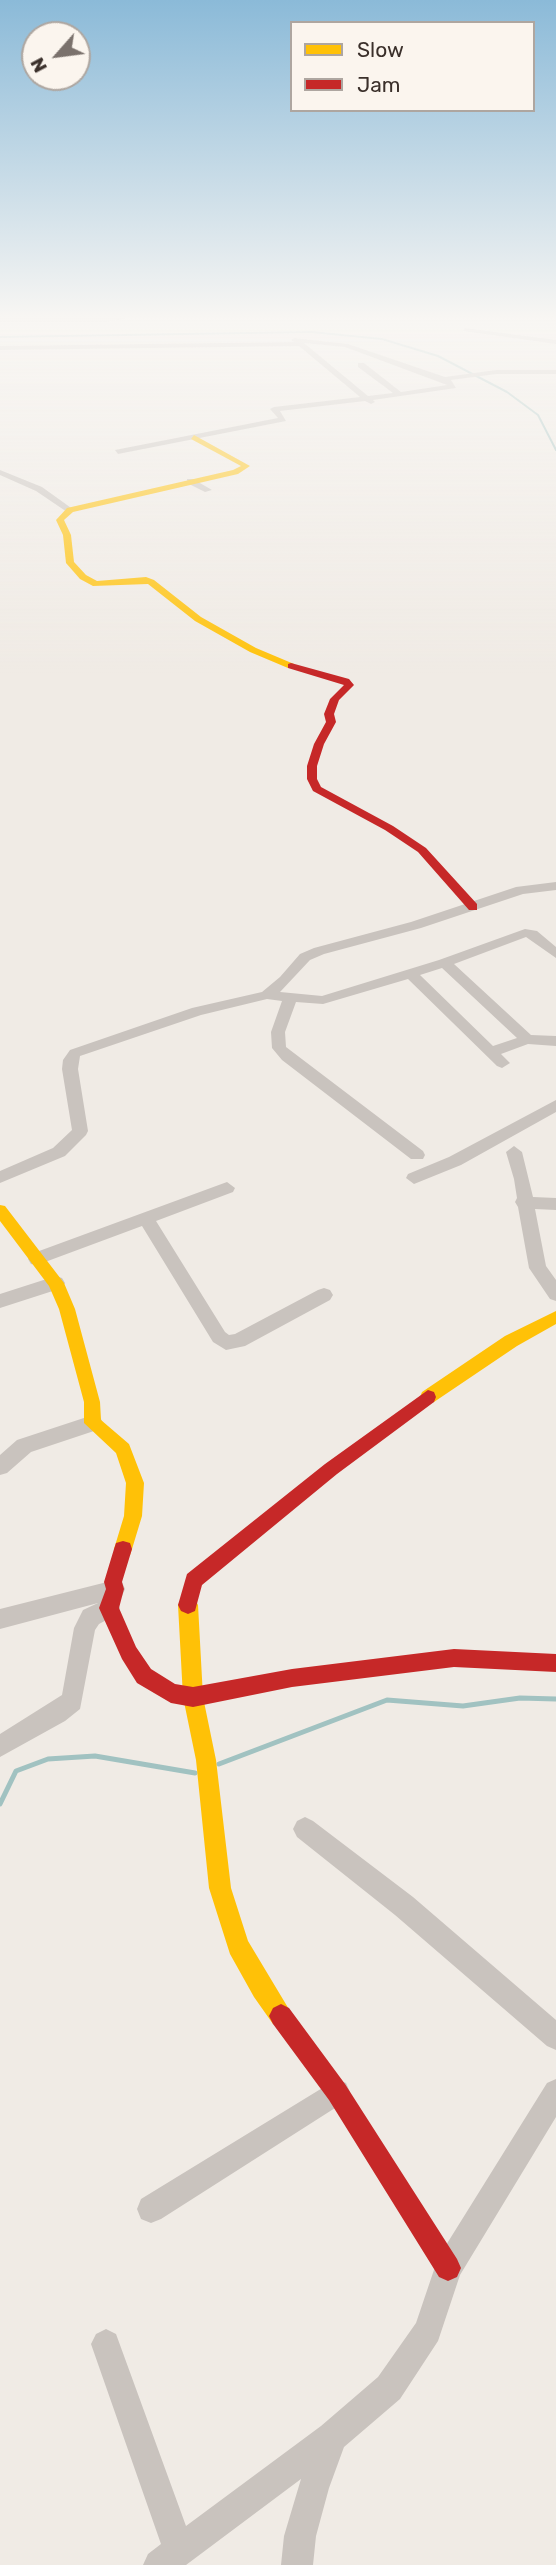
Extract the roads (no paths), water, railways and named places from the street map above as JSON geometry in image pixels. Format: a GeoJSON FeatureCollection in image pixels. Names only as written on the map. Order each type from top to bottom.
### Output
{"type":"FeatureCollection","features":[{"type":"Feature","properties":{"kind":"street"},"geometry":{"type":"LineString","coordinates":[[118,452],[209,435]]}},
{"type":"Feature","properties":{"kind":"street"},"geometry":{"type":"LineString","coordinates":[[194,438],[246,466],[235,472],[70,510],[61,520],[67,535],[67,555],[70,563],[89,581],[103,585],[146,580],[198,619],[253,650],[285,664],[346,681],[349,685],[335,699],[328,714],[331,722],[319,744],[312,766],[312,779],[317,789],[422,849],[473,906]]}},
{"type":"Feature","properties":{"kind":"street"},"geometry":{"type":"LineString","coordinates":[[0,472],[39,489],[70,510]]}},
{"type":"Feature","properties":{"kind":"street"},"geometry":{"type":"LineString","coordinates":[[190,481],[208,490]]}},
{"type":"Feature","properties":{"kind":"street"},"geometry":{"type":"LineString","coordinates":[[267,995],[285,980],[305,957],[521,890],[556,886]]}},
{"type":"Feature","properties":{"kind":"street"},"geometry":{"type":"LineString","coordinates":[[0,1177],[59,1152],[80,1131],[70,1069],[70,1060],[75,1052],[197,1011],[267,995],[323,1000],[444,963],[525,933],[532,934],[556,954]]}},
{"type":"Feature","properties":{"kind":"street"},"geometry":{"type":"LineString","coordinates":[[444,963],[527,1039]]}},
{"type":"Feature","properties":{"kind":"street"},"geometry":{"type":"LineString","coordinates":[[410,973],[496,1057],[527,1039],[556,1041]]}},
{"type":"Feature","properties":{"kind":"street"},"geometry":{"type":"LineString","coordinates":[[290,998],[278,1032],[279,1048],[417,1155]]}},
{"type":"Feature","properties":{"kind":"street"},"geometry":{"type":"LineString","coordinates":[[414,1178],[455,1161],[556,1105]]}},
{"type":"Feature","properties":{"kind":"street"},"geometry":{"type":"LineString","coordinates":[[514,1152],[522,1179],[523,1202],[538,1268],[556,1294]]}},
{"type":"Feature","properties":{"kind":"street"},"geometry":{"type":"LineString","coordinates":[[37,1259],[227,1188]]}},
{"type":"Feature","properties":{"kind":"street"},"geometry":{"type":"LineString","coordinates":[[523,1202],[556,1204]]}},
{"type":"Feature","properties":{"kind":"street"},"geometry":{"type":"LineString","coordinates":[[0,1210],[55,1283],[67,1309],[92,1402],[93,1423],[123,1449],[135,1483],[133,1516],[113,1583],[112,1598],[129,1653],[144,1676],[171,1693],[192,1697],[292,1678],[454,1658],[556,1663]]}},
{"type":"Feature","properties":{"kind":"street"},"geometry":{"type":"LineString","coordinates":[[146,1218],[219,1337],[226,1343],[239,1341],[324,1295]]}},
{"type":"Feature","properties":{"kind":"street"},"geometry":{"type":"LineString","coordinates":[[0,1301],[55,1283]]}},
{"type":"Feature","properties":{"kind":"street"},"geometry":{"type":"LineString","coordinates":[[448,2268],[337,2092],[262,1989],[238,1947],[220,1888],[206,1760],[192,1697],[187,1607],[194,1580],[331,1469],[452,1379],[511,1341],[556,1317]]}},
{"type":"Feature","properties":{"kind":"street"},"geometry":{"type":"LineString","coordinates":[[0,1467],[24,1446],[93,1423]]}},
{"type":"Feature","properties":{"kind":"street"},"geometry":{"type":"LineString","coordinates":[[0,1619],[112,1598]]}},
{"type":"Feature","properties":{"kind":"street"},"geometry":{"type":"LineString","coordinates":[[0,1746],[57,1713],[72,1700],[85,1628],[91,1617],[112,1598]]}},
{"type":"Feature","properties":{"kind":"street"},"geometry":{"type":"LineString","coordinates":[[305,1829],[404,1906],[556,2037]]}},
{"type":"Feature","properties":{"kind":"street"},"geometry":{"type":"LineString","coordinates":[[151,2209],[337,2092]]}},
{"type":"Feature","properties":{"kind":"street"},"geometry":{"type":"LineString","coordinates":[[106,2344],[169,2558],[332,2437],[389,2388],[428,2331],[448,2268],[556,2092]]}},
{"type":"Feature","properties":{"kind":"street"},"geometry":{"type":"LineString","coordinates":[[297,2565],[300,2536],[313,2488],[332,2437]]}},
{"type":"Feature","properties":{"kind":"waterway"},"geometry":{"type":"LineString","coordinates":[[548,435],[556,450]]}},
{"type":"Feature","properties":{"kind":"waterway"},"geometry":{"type":"LineString","coordinates":[[219,1764],[387,1700],[463,1706],[520,1698],[556,1699]]}},
{"type":"Feature","properties":{"kind":"waterway"},"geometry":{"type":"LineString","coordinates":[[0,1804],[16,1771],[48,1759],[95,1756],[195,1773]]}}]}
